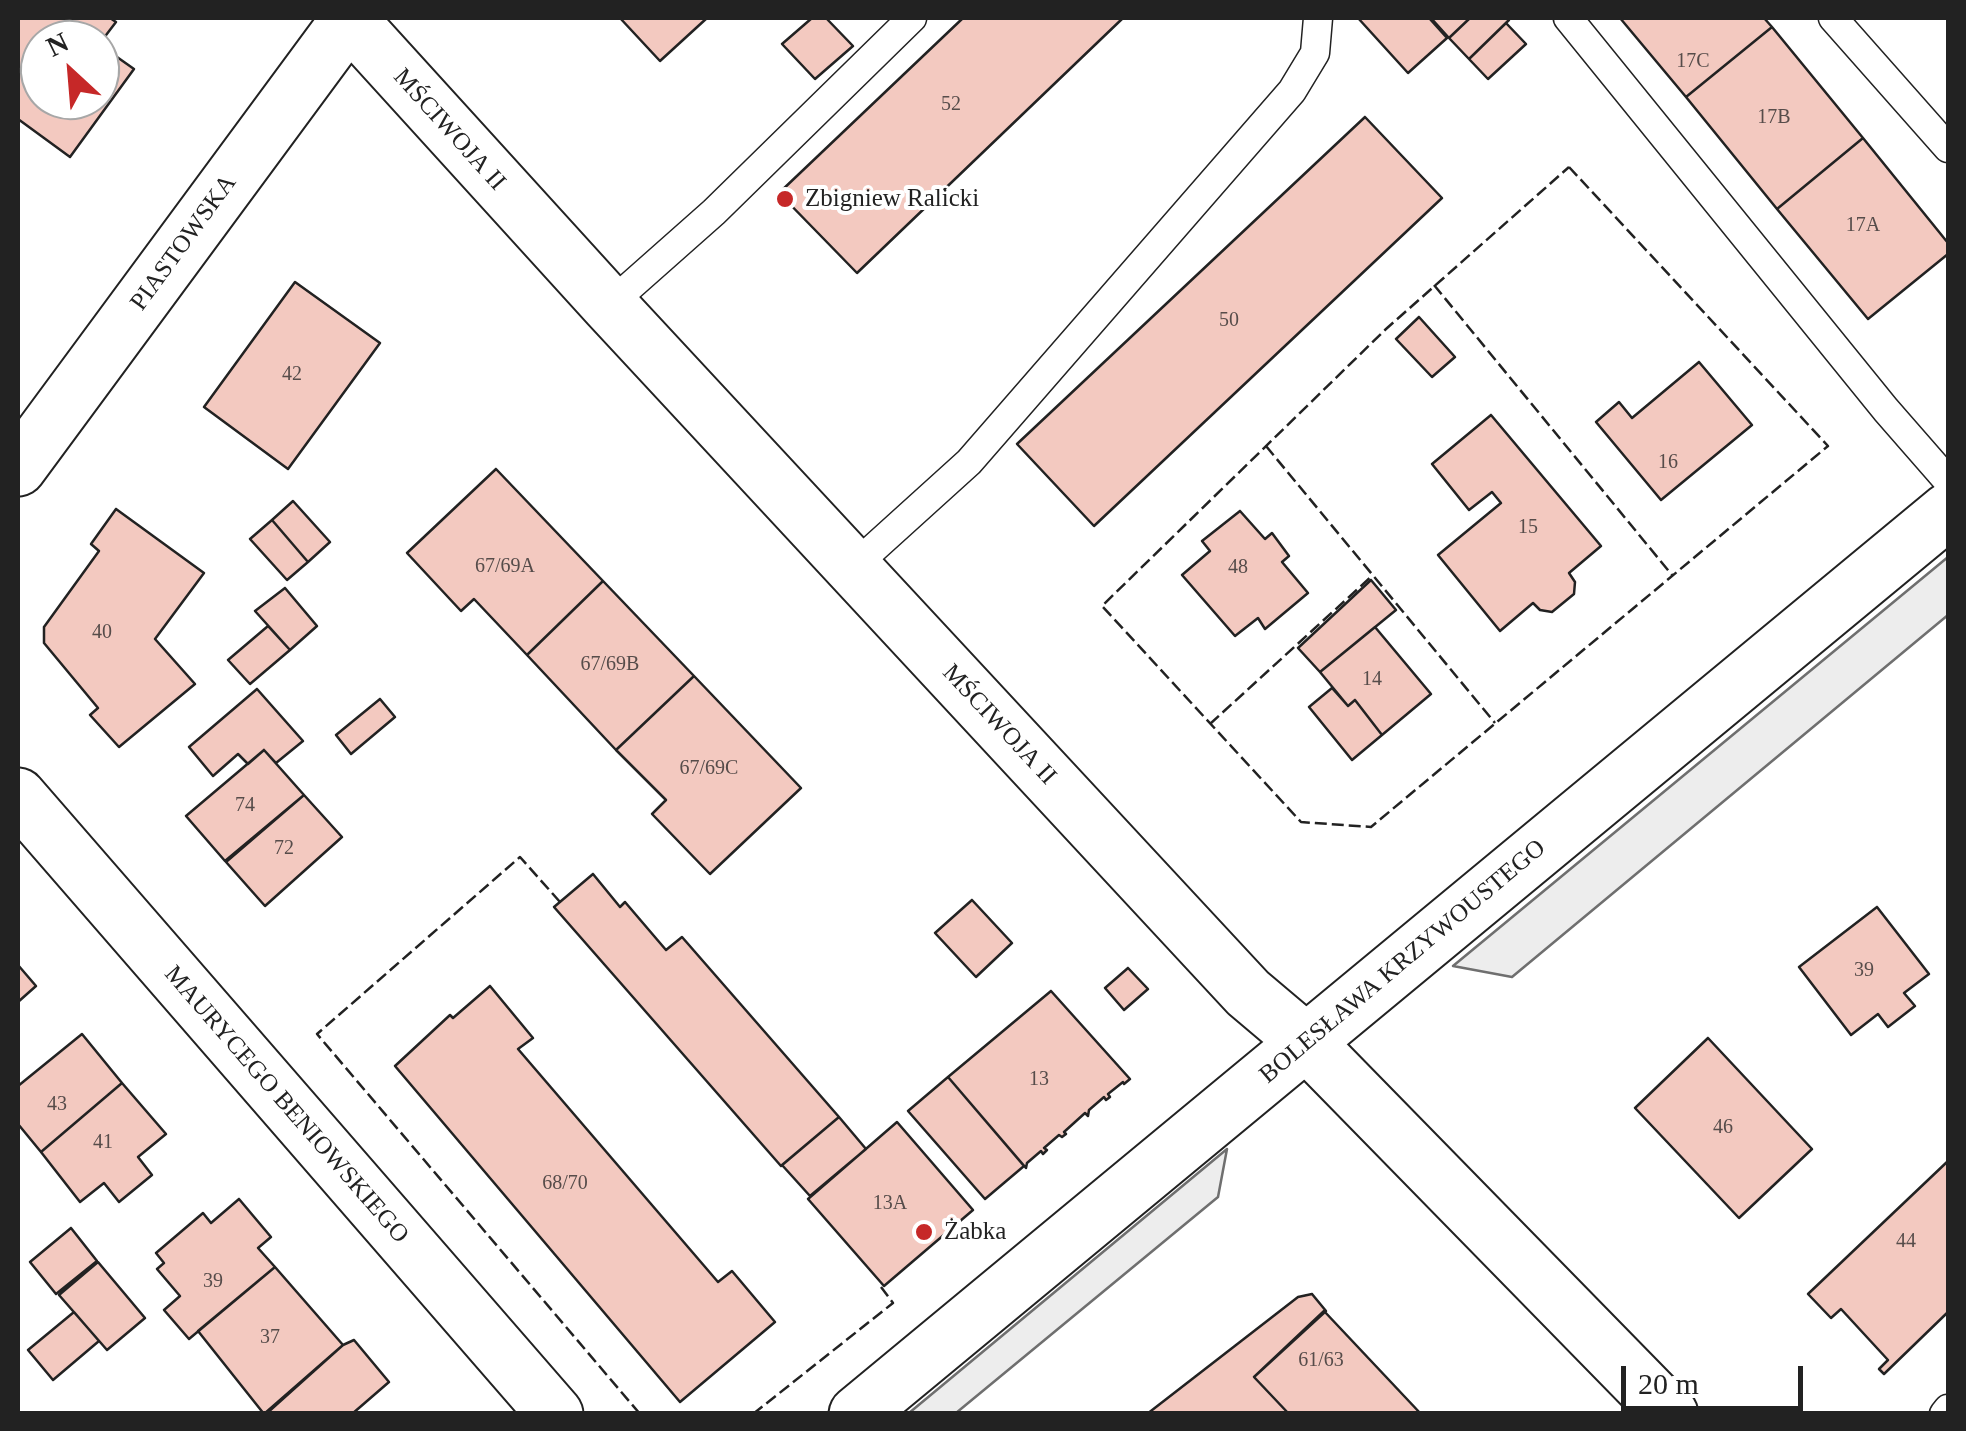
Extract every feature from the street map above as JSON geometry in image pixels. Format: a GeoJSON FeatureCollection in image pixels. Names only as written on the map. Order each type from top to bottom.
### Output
{"type":"FeatureCollection","features":[{"type":"Feature","properties":{"kind":"street","name":"MŚCIWOJA II"},"geometry":{"type":"LineString","coordinates":[[349,18],[609,305],[1248,993],[1306,1042],[1670,1414]]}},
{"type":"Feature","properties":{"kind":"street","name":"PIASTOWSKA"},"geometry":{"type":"LineString","coordinates":[[18,468],[349,18]]}},
{"type":"Feature","properties":{"kind":"street","name":"BOLESŁAWA KRZYWOUSTEGO"},"geometry":{"type":"LineString","coordinates":[[857,1414],[1948,511]]}},
{"type":"Feature","properties":{"kind":"street","name":"MAURYCEGO BENIOWSKIEGO"},"geometry":{"type":"LineString","coordinates":[[18,796],[555,1414]]}},
{"type":"Feature","properties":{"kind":"lane"},"geometry":{"type":"LineString","coordinates":[[609,305],[714,212],[912,18]]}},
{"type":"Feature","properties":{"kind":"lane"},"geometry":{"type":"LineString","coordinates":[[852,568],[969,462],[1292,91],[1314,53],[1318,18]]}},
{"type":"Feature","properties":{"kind":"lane"},"geometry":{"type":"LineString","coordinates":[[1568,18],[1948,481]]}},
{"type":"Feature","properties":{"kind":"lane"},"geometry":{"type":"LineString","coordinates":[[1833,18],[1948,148]]}},
{"type":"Feature","properties":{"kind":"shaded area"},"geometry":{"type":"Polygon","coordinates":[[[1948,557],[1948,615],[1512,977],[1453,966],[1948,557]]]}},
{"type":"Feature","properties":{"kind":"shaded area"},"geometry":{"type":"Polygon","coordinates":[[[1227,1149],[1218,1197],[956,1413],[909,1413],[1227,1149]]]}},
{"type":"Feature","properties":{"kind":"building"},"geometry":{"type":"Polygon","coordinates":[[[18,18],[113,20],[20,20],[20,120],[97,120],[70,157],[18,119],[18,18]]]}},
{"type":"Feature","properties":{"kind":"building"},"geometry":{"type":"Polygon","coordinates":[[[620,18],[707,18],[660,61],[620,18]]]}},
{"type":"Feature","properties":{"kind":"building"},"geometry":{"type":"Polygon","coordinates":[[[812,18],[826,18],[853,46],[815,79],[782,44],[812,18]]]}},
{"type":"Feature","properties":{"kind":"building"},"geometry":{"type":"Polygon","coordinates":[[[963,18],[1123,18],[857,273],[779,193],[963,18]]]}},
{"type":"Feature","properties":{"kind":"building"},"geometry":{"type":"Polygon","coordinates":[[[1358,18],[1429,18],[1447,38],[1408,73],[1358,18]]]}},
{"type":"Feature","properties":{"kind":"building"},"geometry":{"type":"Polygon","coordinates":[[[1431,18],[1470,18],[1449,38],[1431,18]]]}},
{"type":"Feature","properties":{"kind":"building"},"geometry":{"type":"Polygon","coordinates":[[[1470,18],[1509,20],[1469,59],[1449,38],[1470,18]]]}},
{"type":"Feature","properties":{"kind":"building"},"geometry":{"type":"Polygon","coordinates":[[[1620,18],[1764,18],[1772,27],[1686,97],[1620,18]]]}},
{"type":"Feature","properties":{"kind":"building"},"geometry":{"type":"Polygon","coordinates":[[[1506,23],[1526,44],[1488,79],[1469,59],[1506,23]]]}},
{"type":"Feature","properties":{"kind":"building"},"geometry":{"type":"Polygon","coordinates":[[[1772,27],[1863,138],[1777,209],[1686,97],[1772,27]]]}},
{"type":"Feature","properties":{"kind":"building"},"geometry":{"type":"Polygon","coordinates":[[[120,59],[134,69],[120,88],[120,59]]]}},
{"type":"Feature","properties":{"kind":"building"},"geometry":{"type":"Polygon","coordinates":[[[1365,117],[1442,198],[1094,526],[1017,444],[1365,117]]]}},
{"type":"Feature","properties":{"kind":"building"},"geometry":{"type":"Polygon","coordinates":[[[1863,138],[1948,243],[1948,254],[1868,319],[1777,209],[1863,138]]]}},
{"type":"Feature","properties":{"kind":"building"},"geometry":{"type":"Polygon","coordinates":[[[295,282],[380,343],[288,469],[204,407],[295,282]]]}},
{"type":"Feature","properties":{"kind":"building"},"geometry":{"type":"Polygon","coordinates":[[[1419,317],[1455,357],[1432,377],[1396,339],[1419,317]]]}},
{"type":"Feature","properties":{"kind":"building"},"geometry":{"type":"Polygon","coordinates":[[[1699,362],[1752,425],[1661,500],[1596,422],[1619,402],[1632,418],[1699,362]]]}},
{"type":"Feature","properties":{"kind":"building"},"geometry":{"type":"Polygon","coordinates":[[[1491,415],[1601,546],[1569,573],[1575,582],[1574,594],[1552,612],[1540,610],[1533,603],[1500,631],[1438,555],[1501,503],[1492,492],[1469,510],[1432,464],[1491,415]]]}},
{"type":"Feature","properties":{"kind":"building"},"geometry":{"type":"Polygon","coordinates":[[[496,469],[603,581],[527,655],[474,599],[461,611],[407,553],[496,469]]]}},
{"type":"Feature","properties":{"kind":"building"},"geometry":{"type":"Polygon","coordinates":[[[293,501],[330,542],[308,562],[272,520],[293,501]]]}},
{"type":"Feature","properties":{"kind":"building"},"geometry":{"type":"Polygon","coordinates":[[[116,509],[204,573],[155,639],[195,684],[119,747],[90,715],[98,708],[44,643],[44,627],[99,551],[91,544],[116,509]]]}},
{"type":"Feature","properties":{"kind":"building"},"geometry":{"type":"Polygon","coordinates":[[[1240,511],[1265,539],[1272,533],[1289,556],[1282,562],[1308,593],[1265,629],[1258,618],[1235,636],[1182,575],[1210,551],[1202,541],[1240,511]]]}},
{"type":"Feature","properties":{"kind":"building"},"geometry":{"type":"Polygon","coordinates":[[[272,520],[308,562],[287,580],[250,539],[272,520]]]}},
{"type":"Feature","properties":{"kind":"building"},"geometry":{"type":"Polygon","coordinates":[[[1371,580],[1396,610],[1320,672],[1298,648],[1371,580]]]}},
{"type":"Feature","properties":{"kind":"building"},"geometry":{"type":"Polygon","coordinates":[[[603,581],[694,676],[616,750],[527,655],[603,581]]]}},
{"type":"Feature","properties":{"kind":"building"},"geometry":{"type":"Polygon","coordinates":[[[285,588],[317,626],[290,650],[255,611],[285,588]]]}},
{"type":"Feature","properties":{"kind":"building"},"geometry":{"type":"Polygon","coordinates":[[[268,626],[290,650],[250,684],[228,660],[268,626]]]}},
{"type":"Feature","properties":{"kind":"building"},"geometry":{"type":"Polygon","coordinates":[[[1375,627],[1431,694],[1382,735],[1355,700],[1348,706],[1320,672],[1375,627]]]}},
{"type":"Feature","properties":{"kind":"building"},"geometry":{"type":"Polygon","coordinates":[[[694,676],[801,788],[710,874],[652,814],[666,800],[616,750],[694,676]]]}},
{"type":"Feature","properties":{"kind":"building"},"geometry":{"type":"Polygon","coordinates":[[[1332,688],[1348,706],[1355,700],[1382,735],[1352,760],[1309,707],[1332,688]]]}},
{"type":"Feature","properties":{"kind":"building"},"geometry":{"type":"Polygon","coordinates":[[[257,689],[303,741],[276,763],[264,750],[248,764],[238,754],[213,776],[189,747],[257,689]]]}},
{"type":"Feature","properties":{"kind":"building"},"geometry":{"type":"Polygon","coordinates":[[[380,699],[395,717],[351,754],[336,735],[380,699]]]}},
{"type":"Feature","properties":{"kind":"building"},"geometry":{"type":"Polygon","coordinates":[[[264,750],[304,795],[225,861],[186,816],[264,750]]]}},
{"type":"Feature","properties":{"kind":"building"},"geometry":{"type":"Polygon","coordinates":[[[304,795],[342,837],[265,906],[226,862],[304,795]]]}},
{"type":"Feature","properties":{"kind":"building"},"geometry":{"type":"Polygon","coordinates":[[[593,874],[620,907],[625,902],[666,950],[682,937],[839,1117],[781,1166],[554,907],[593,874]]]}},
{"type":"Feature","properties":{"kind":"building"},"geometry":{"type":"Polygon","coordinates":[[[972,900],[1012,943],[976,977],[935,933],[972,900]]]}},
{"type":"Feature","properties":{"kind":"building"},"geometry":{"type":"Polygon","coordinates":[[[1877,907],[1929,974],[1904,993],[1915,1006],[1888,1027],[1878,1014],[1851,1035],[1799,967],[1877,907]]]}},
{"type":"Feature","properties":{"kind":"building"},"geometry":{"type":"Polygon","coordinates":[[[18,965],[36,986],[18,1002],[18,965]]]}},
{"type":"Feature","properties":{"kind":"building"},"geometry":{"type":"Polygon","coordinates":[[[1128,968],[1148,989],[1124,1010],[1105,988],[1128,968]]]}},
{"type":"Feature","properties":{"kind":"building"},"geometry":{"type":"Polygon","coordinates":[[[490,986],[533,1038],[518,1049],[718,1282],[732,1271],[775,1322],[680,1402],[395,1066],[450,1015],[453,1018],[490,986]]]}},
{"type":"Feature","properties":{"kind":"building"},"geometry":{"type":"Polygon","coordinates":[[[1051,991],[1130,1079],[1089,1110],[1088,1116],[1085,1113],[1066,1134],[1059,1135],[1026,1168],[948,1077],[1051,991]]]}},
{"type":"Feature","properties":{"kind":"building"},"geometry":{"type":"Polygon","coordinates":[[[82,1034],[122,1083],[41,1152],[18,1124],[18,1086],[82,1034]]]}},
{"type":"Feature","properties":{"kind":"building"},"geometry":{"type":"Polygon","coordinates":[[[1708,1038],[1812,1149],[1739,1218],[1635,1108],[1708,1038]]]}},
{"type":"Feature","properties":{"kind":"building"},"geometry":{"type":"Polygon","coordinates":[[[948,1077],[1024,1166],[985,1199],[908,1111],[948,1077]]]}},
{"type":"Feature","properties":{"kind":"building"},"geometry":{"type":"Polygon","coordinates":[[[122,1083],[166,1134],[138,1157],[152,1175],[119,1202],[104,1183],[80,1202],[41,1152],[122,1083]]]}},
{"type":"Feature","properties":{"kind":"building"},"geometry":{"type":"Polygon","coordinates":[[[839,1117],[866,1149],[810,1196],[782,1165],[839,1117]]]}},
{"type":"Feature","properties":{"kind":"building"},"geometry":{"type":"Polygon","coordinates":[[[897,1122],[973,1210],[884,1286],[808,1199],[897,1122]]]}},
{"type":"Feature","properties":{"kind":"building"},"geometry":{"type":"Polygon","coordinates":[[[1948,1161],[1948,1312],[1884,1374],[1879,1369],[1888,1360],[1841,1309],[1831,1318],[1808,1294],[1948,1161]]]}},
{"type":"Feature","properties":{"kind":"building"},"geometry":{"type":"Polygon","coordinates":[[[239,1199],[271,1237],[258,1248],[275,1267],[189,1339],[164,1310],[180,1296],[157,1269],[164,1263],[156,1253],[203,1213],[211,1223],[239,1199]]]}},
{"type":"Feature","properties":{"kind":"building"},"geometry":{"type":"Polygon","coordinates":[[[71,1228],[97,1261],[56,1294],[30,1262],[71,1228]]]}},
{"type":"Feature","properties":{"kind":"building"},"geometry":{"type":"Polygon","coordinates":[[[98,1262],[145,1318],[107,1350],[59,1295],[98,1262]]]}},
{"type":"Feature","properties":{"kind":"building"},"geometry":{"type":"Polygon","coordinates":[[[275,1267],[343,1345],[264,1414],[198,1331],[275,1267]]]}},
{"type":"Feature","properties":{"kind":"building"},"geometry":{"type":"Polygon","coordinates":[[[1312,1294],[1326,1311],[1254,1377],[1289,1414],[1147,1414],[1298,1297],[1312,1294]]]}},
{"type":"Feature","properties":{"kind":"building"},"geometry":{"type":"Polygon","coordinates":[[[1324,1311],[1421,1414],[1289,1414],[1254,1377],[1324,1311]]]}},
{"type":"Feature","properties":{"kind":"building"},"geometry":{"type":"Polygon","coordinates":[[[74,1312],[99,1341],[53,1380],[28,1350],[74,1312]]]}},
{"type":"Feature","properties":{"kind":"building"},"geometry":{"type":"Polygon","coordinates":[[[354,1340],[389,1382],[352,1414],[266,1414],[343,1345],[354,1340]]]}},
{"type":"Feature","properties":{"kind":"fence"},"geometry":{"type":"LineString","coordinates":[[1569,167],[1828,446],[1371,827],[1301,822],[1102,606],[1386,329],[1569,167]]}},
{"type":"Feature","properties":{"kind":"fence"},"geometry":{"type":"LineString","coordinates":[[1434,285],[1672,575]]}},
{"type":"Feature","properties":{"kind":"fence"},"geometry":{"type":"LineString","coordinates":[[1266,446],[1495,723]]}},
{"type":"Feature","properties":{"kind":"fence"},"geometry":{"type":"LineString","coordinates":[[1210,724],[1373,575]]}},
{"type":"Feature","properties":{"kind":"fence"},"geometry":{"type":"LineString","coordinates":[[560,902],[520,857],[317,1034],[640,1414]]}},
{"type":"Feature","properties":{"kind":"fence"},"geometry":{"type":"LineString","coordinates":[[753,1414],[893,1303],[881,1287]]}},
{"type":"Feature","properties":{"kind":"place","name":"Zbigniew Ralicki"},"geometry":{"type":"Point","coordinates":[785,199]}},
{"type":"Feature","properties":{"kind":"place","name":"Żabka"},"geometry":{"type":"Point","coordinates":[924,1232]}}]}
